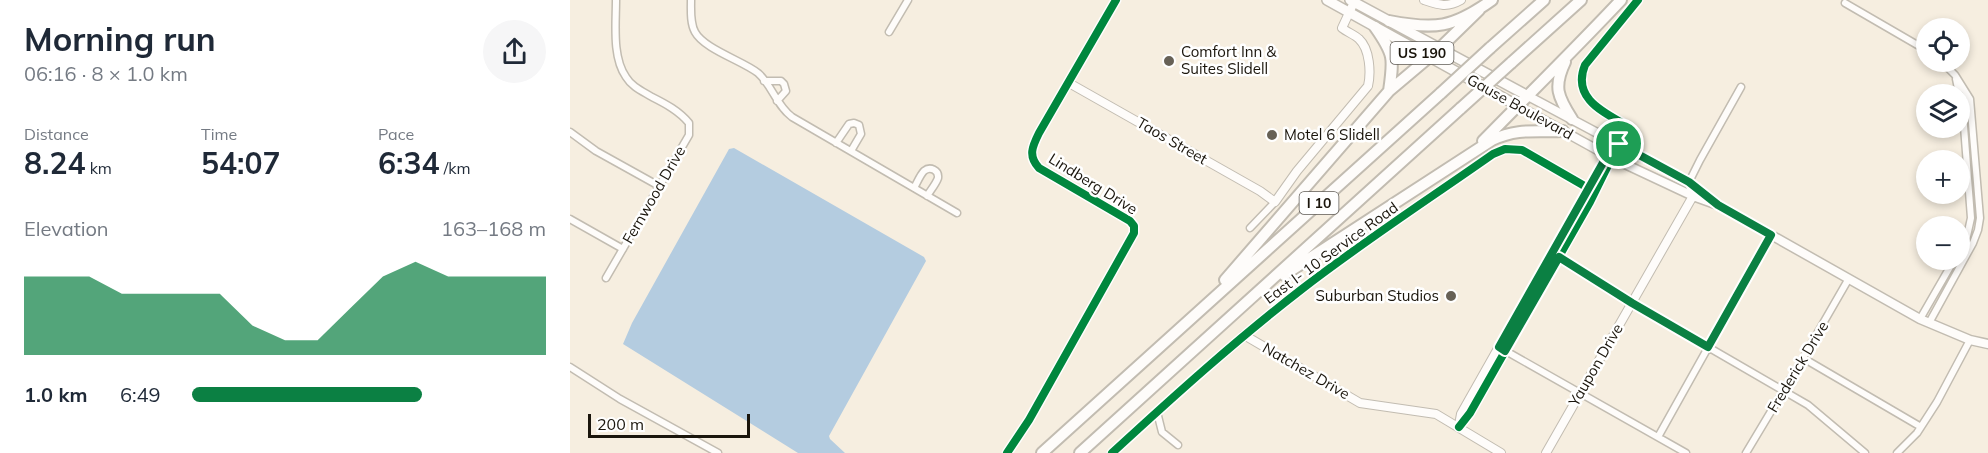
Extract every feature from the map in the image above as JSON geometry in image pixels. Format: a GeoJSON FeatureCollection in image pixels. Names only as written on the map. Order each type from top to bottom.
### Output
{"type":"FeatureCollection","features":[{"type":"Feature","properties":{"kind":"highway"},"geometry":{"type":"LineString","coordinates":[[1197,312],[1389,91],[1492,0]]}},
{"type":"Feature","properties":{"kind":"highway","name":"I 10"},"geometry":{"type":"LineString","coordinates":[[1042,453],[1544,0]]}},
{"type":"Feature","properties":{"kind":"highway","name":"I 10"},"geometry":{"type":"LineString","coordinates":[[1080,453],[1581,0]]}},
{"type":"Feature","properties":{"kind":"highway"},"geometry":{"type":"LineString","coordinates":[[1470,154],[1566,60],[1621,0]]}},
{"type":"Feature","properties":{"kind":"highway"},"geometry":{"type":"LineString","coordinates":[[1389,21],[1418,26],[1438,26],[1479,10]]}},
{"type":"Feature","properties":{"kind":"highway"},"geometry":{"type":"LineString","coordinates":[[1375,27],[1390,49],[1392,70],[1389,91]]}},
{"type":"Feature","properties":{"kind":"highway"},"geometry":{"type":"LineString","coordinates":[[1566,60],[1557,86],[1561,102],[1572,120]]}},
{"type":"Feature","properties":{"kind":"highway"},"geometry":{"type":"LineString","coordinates":[[1259,291],[1470,154],[1507,133],[1531,130],[1563,131]]}},
{"type":"Feature","properties":{"kind":"main road","name":"Gause Boulevard"},"geometry":{"type":"LineString","coordinates":[[1327,0],[1612,158],[1693,196],[1718,205]]}},
{"type":"Feature","properties":{"kind":"main road","name":"Gause Boulevard"},"geometry":{"type":"LineString","coordinates":[[1353,1],[1689,182],[1718,205],[1920,319],[1970,340],[1988,344]]}},
{"type":"Feature","properties":{"kind":"street","name":"Fernwood Drive"},"geometry":{"type":"LineString","coordinates":[[606,278],[689,135],[689,123],[681,113],[635,87],[626,77],[619,63],[616,39],[616,0]]}},
{"type":"Feature","properties":{"kind":"street"},"geometry":{"type":"LineString","coordinates":[[691,0],[691,16],[695,33],[710,45],[758,73],[782,110],[957,213]]}},
{"type":"Feature","properties":{"kind":"street"},"geometry":{"type":"LineString","coordinates":[[888,32],[908,0]]}},
{"type":"Feature","properties":{"kind":"street","name":"Lindberg Drive"},"geometry":{"type":"LineString","coordinates":[[1007,453],[1029,420],[1134,233],[1134,226],[1130,221],[1052,176],[1034,162],[1031,155],[1032,148],[1116,0]]}},
{"type":"Feature","properties":{"kind":"street"},"geometry":{"type":"LineString","coordinates":[[1424,0],[1439,5],[1451,5],[1461,0]]}},
{"type":"Feature","properties":{"kind":"street"},"geometry":{"type":"LineString","coordinates":[[1459,427],[1461,414],[1590,202],[1625,131],[1624,124],[1596,107],[1582,87],[1582,72],[1584,65],[1638,0]]}},
{"type":"Feature","properties":{"kind":"street"},"geometry":{"type":"LineString","coordinates":[[1250,228],[1275,202],[1297,171],[1368,86],[1371,75],[1361,40],[1342,28],[1353,1]]}},
{"type":"Feature","properties":{"kind":"street"},"geometry":{"type":"LineString","coordinates":[[1845,3],[1916,44]]}},
{"type":"Feature","properties":{"kind":"street"},"geometry":{"type":"LineString","coordinates":[[1929,323],[1973,243],[1980,218],[1970,99],[1952,72]]}},
{"type":"Feature","properties":{"kind":"street"},"geometry":{"type":"LineString","coordinates":[[1955,75],[1963,113],[1970,222]]}},
{"type":"Feature","properties":{"kind":"street"},"geometry":{"type":"LineString","coordinates":[[764,81],[781,81],[784,84],[786,91],[777,101]]}},
{"type":"Feature","properties":{"kind":"street","name":"Taos Street"},"geometry":{"type":"LineString","coordinates":[[1069,82],[1260,191],[1275,202]]}},
{"type":"Feature","properties":{"kind":"street"},"geometry":{"type":"LineString","coordinates":[[1693,196],[1689,182],[1741,87]]}},
{"type":"Feature","properties":{"kind":"street"},"geometry":{"type":"LineString","coordinates":[[836,143],[849,124],[858,125],[861,134],[851,151]]}},
{"type":"Feature","properties":{"kind":"street"},"geometry":{"type":"LineString","coordinates":[[570,132],[596,151],[659,186]]}},
{"type":"Feature","properties":{"kind":"street","name":"East I- 10 Service Road"},"geometry":{"type":"LineString","coordinates":[[1112,453],[1244,335],[1301,290],[1493,154],[1505,149],[1522,150],[1588,188]]}},
{"type":"Feature","properties":{"kind":"street"},"geometry":{"type":"LineString","coordinates":[[1556,255],[1588,188],[1604,161],[1612,158]]}},
{"type":"Feature","properties":{"kind":"street"},"geometry":{"type":"LineString","coordinates":[[914,188],[924,171],[928,168],[933,169],[938,178],[927,196]]}},
{"type":"Feature","properties":{"kind":"street","name":"Yaupon Drive"},"geometry":{"type":"LineString","coordinates":[[1546,453],[1693,196]]}},
{"type":"Feature","properties":{"kind":"street"},"geometry":{"type":"LineString","coordinates":[[570,219],[622,249]]}},
{"type":"Feature","properties":{"kind":"street"},"geometry":{"type":"LineString","coordinates":[[1658,437],[1771,235]]}},
{"type":"Feature","properties":{"kind":"street"},"geometry":{"type":"LineString","coordinates":[[1556,255],[1632,303],[1808,405],[1865,453]]}},
{"type":"Feature","properties":{"kind":"street"},"geometry":{"type":"LineString","coordinates":[[1920,319],[1948,270]]}},
{"type":"Feature","properties":{"kind":"street","name":"Frederick Drive"},"geometry":{"type":"LineString","coordinates":[[1746,453],[1848,280]]}},
{"type":"Feature","properties":{"kind":"street","name":"Natchez Drive"},"geometry":{"type":"LineString","coordinates":[[1244,335],[1360,403],[1436,414],[1501,453]]}},
{"type":"Feature","properties":{"kind":"street"},"geometry":{"type":"LineString","coordinates":[[1898,453],[1921,427],[1938,402],[1970,340]]}},
{"type":"Feature","properties":{"kind":"street"},"geometry":{"type":"LineString","coordinates":[[1502,349],[1686,453]]}},
{"type":"Feature","properties":{"kind":"street"},"geometry":{"type":"LineString","coordinates":[[1803,358],[1921,427]]}},
{"type":"Feature","properties":{"kind":"street"},"geometry":{"type":"LineString","coordinates":[[570,367],[620,399],[718,453]]}},
{"type":"Feature","properties":{"kind":"street"},"geometry":{"type":"LineString","coordinates":[[1157,412],[1162,432],[1178,445]]}},
{"type":"Feature","properties":{"kind":"water"},"geometry":{"type":"Polygon","coordinates":[[[734,148],[924,257],[926,261],[829,436],[845,453],[798,453],[623,344],[632,323],[729,149],[734,148]]]}},
{"type":"Feature","properties":{"kind":"cycle path"},"geometry":{"type":"LineString","coordinates":[[1007,453],[1029,420],[1134,233],[1134,226],[1130,221],[1039,168],[1032,155],[1039,133],[1116,0]]}},
{"type":"Feature","properties":{"kind":"cycle path"},"geometry":{"type":"LineString","coordinates":[[1459,427],[1470,413],[1590,202],[1625,131],[1624,124],[1591,102],[1582,86],[1582,76],[1585,65],[1638,0]]}},
{"type":"Feature","properties":{"kind":"cycle path"},"geometry":{"type":"LineString","coordinates":[[1112,453],[1253,328],[1302,289],[1493,154],[1505,149],[1522,150],[1588,188]]}},
{"type":"Feature","properties":{"kind":"place","name":"Comfort Inn & Suites Slidell"},"geometry":{"type":"Point","coordinates":[1169,61]}},
{"type":"Feature","properties":{"kind":"place","name":"Motel 6 Slidell"},"geometry":{"type":"Point","coordinates":[1272,135]}},
{"type":"Feature","properties":{"kind":"place","name":"Suburban Studios"},"geometry":{"type":"Point","coordinates":[1451,296]}},
{"type":"Feature","properties":{"kind":"route"},"geometry":{"type":"LineString","coordinates":[[1619,144],[1689,182],[1718,205],[1771,235],[1708,347],[1559,257],[1505,351],[1499,347],[1588,188],[1604,161],[1612,158],[1619,144]]}}]}
